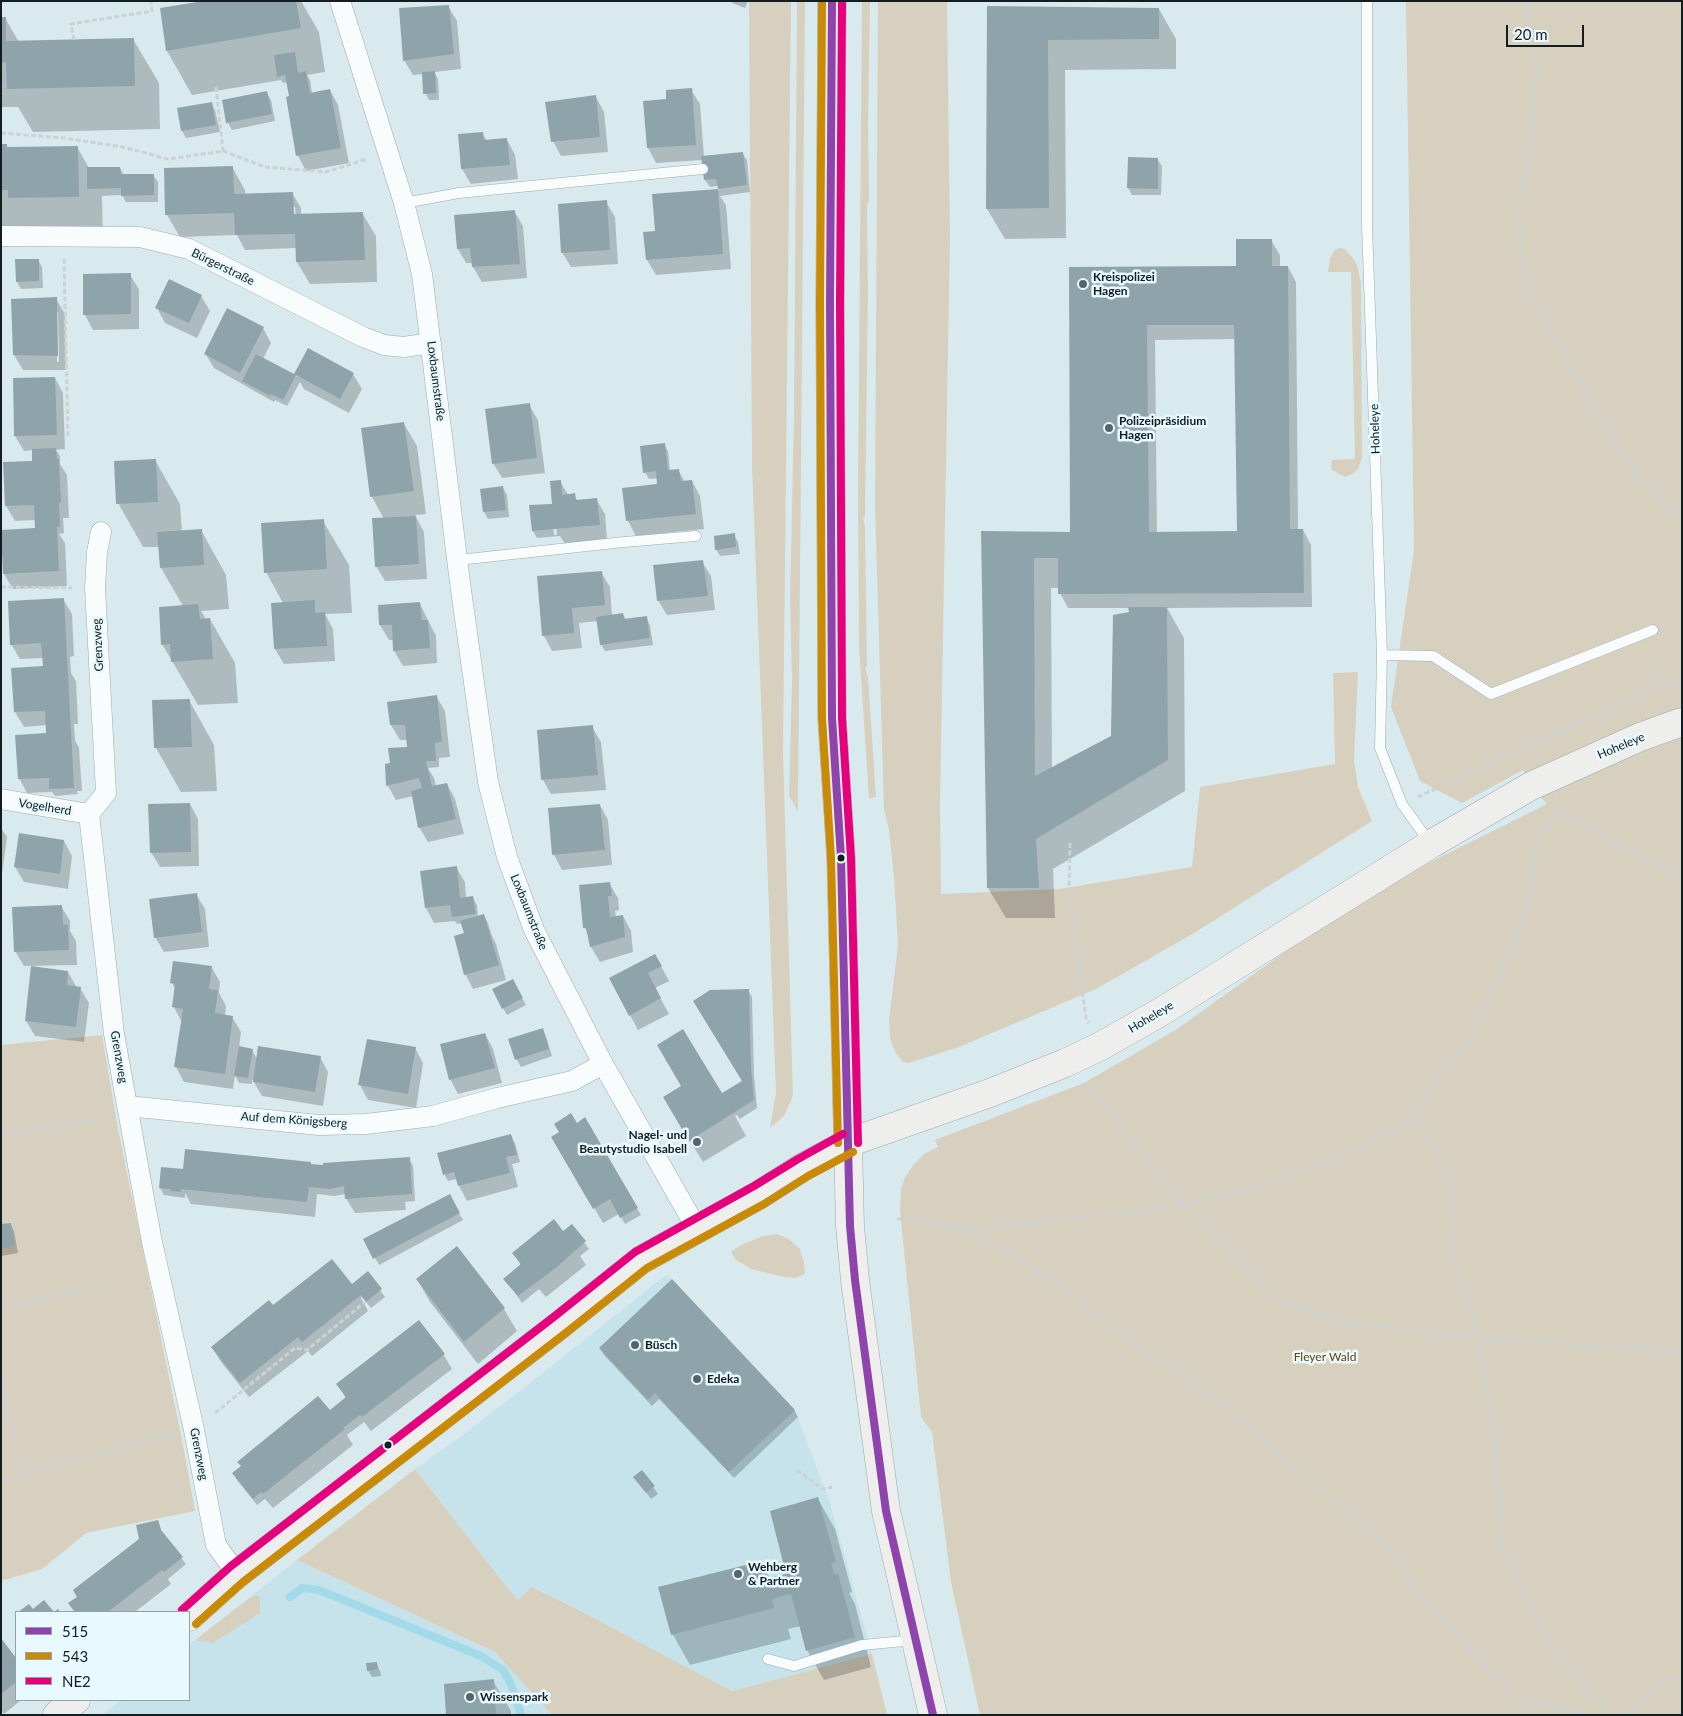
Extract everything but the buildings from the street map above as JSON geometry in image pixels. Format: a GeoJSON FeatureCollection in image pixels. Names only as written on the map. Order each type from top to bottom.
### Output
{"type":"FeatureCollection","features":[{"type":"Feature","properties":{"kind":"street","name":"Loxbaumstraße"},"geometry":{"type":"LineString","coordinates":[[340,1],[404,203],[422,274],[488,782],[507,857],[534,930],[602,1064],[697,1229]]}},
{"type":"Feature","properties":{"kind":"street"},"geometry":{"type":"LineString","coordinates":[[832,1],[830,302],[832,718],[841,858],[850,1226],[886,1511],[934,1715]]}},
{"type":"Feature","properties":{"kind":"street","name":"Bürgerstraße"},"geometry":{"type":"LineString","coordinates":[[1,236],[140,237],[189,249],[363,337],[384,345],[404,347],[431,343]]}},
{"type":"Feature","properties":{"kind":"street","name":"Grenzweg"},"geometry":{"type":"LineString","coordinates":[[102,532],[97,552],[95,588],[106,793],[89,814],[114,1034],[152,1242],[194,1430],[216,1546],[237,1574]]}},
{"type":"Feature","properties":{"kind":"street","name":"Hoheleye"},"geometry":{"type":"LineString","coordinates":[[190,1616],[237,1574],[641,1260],[848,1143],[919,1119],[1065,1063],[1101,1046],[1164,1010],[1430,844],[1531,786],[1640,737],[1682,722]]}},
{"type":"Feature","properties":{"kind":"street","name":"Vogelherd"},"geometry":{"type":"LineString","coordinates":[[1,800],[89,814]]}},
{"type":"Feature","properties":{"kind":"street","name":"Auf dem Königsberg"},"geometry":{"type":"LineString","coordinates":[[128,1110],[319,1125],[366,1124],[433,1116],[497,1098],[572,1082],[602,1064]]}},
{"type":"Feature","properties":{"kind":"lane","name":"Hoheleye"},"geometry":{"type":"LineString","coordinates":[[1368,1],[1367,226],[1382,655],[1380,748],[1402,804],[1430,844]]}},
{"type":"Feature","properties":{"kind":"lane"},"geometry":{"type":"LineString","coordinates":[[404,203],[459,193],[703,169]]}},
{"type":"Feature","properties":{"kind":"lane"},"geometry":{"type":"LineString","coordinates":[[458,560],[696,536]]}},
{"type":"Feature","properties":{"kind":"lane"},"geometry":{"type":"LineString","coordinates":[[1382,655],[1433,656],[1491,694],[1653,630]]}},
{"type":"Feature","properties":{"kind":"lane"},"geometry":{"type":"LineString","coordinates":[[768,1659],[794,1666],[862,1645],[916,1640]]}},
{"type":"Feature","properties":{"kind":"path"},"geometry":{"type":"LineString","coordinates":[[74,40],[72,24],[152,11],[151,1]]}},
{"type":"Feature","properties":{"kind":"path"},"geometry":{"type":"LineString","coordinates":[[1526,1],[1536,55],[1533,135],[1520,210],[1520,259],[1527,292],[1595,409],[1635,473],[1682,521]]}},
{"type":"Feature","properties":{"kind":"path"},"geometry":{"type":"LineString","coordinates":[[216,88],[223,151]]}},
{"type":"Feature","properties":{"kind":"path"},"geometry":{"type":"LineString","coordinates":[[1,133],[64,138],[123,147],[168,159],[223,151],[265,167],[326,172],[387,153]]}},
{"type":"Feature","properties":{"kind":"path"},"geometry":{"type":"LineString","coordinates":[[63,236],[68,436]]}},
{"type":"Feature","properties":{"kind":"path"},"geometry":{"type":"LineString","coordinates":[[1,587],[95,588]]}},
{"type":"Feature","properties":{"kind":"path"},"geometry":{"type":"LineString","coordinates":[[1652,662],[1659,685]]}},
{"type":"Feature","properties":{"kind":"path"},"geometry":{"type":"LineString","coordinates":[[1402,804],[1659,685],[1682,680]]}},
{"type":"Feature","properties":{"kind":"path"},"geometry":{"type":"LineString","coordinates":[[1531,786],[1548,804],[1605,838],[1682,876]]}},
{"type":"Feature","properties":{"kind":"path"},"geometry":{"type":"LineString","coordinates":[[897,1219],[951,1225],[1002,1226],[1185,1205],[1270,1183],[1355,1149],[1415,1118],[1436,1079],[1470,1039],[1516,938],[1534,878],[1536,838],[1564,813]]}},
{"type":"Feature","properties":{"kind":"path"},"geometry":{"type":"LineString","coordinates":[[1070,843],[1069,892],[1086,1018],[1101,1046]]}},
{"type":"Feature","properties":{"kind":"path"},"geometry":{"type":"LineString","coordinates":[[1065,1063],[1101,1102],[1168,1186],[1273,1296],[1344,1322],[1479,1339],[1682,1350]]}},
{"type":"Feature","properties":{"kind":"path"},"geometry":{"type":"LineString","coordinates":[[1,1133],[128,1110]]}},
{"type":"Feature","properties":{"kind":"path"},"geometry":{"type":"LineString","coordinates":[[1415,1118],[1437,1155],[1453,1198],[1452,1250],[1461,1288],[1479,1339],[1492,1420],[1502,1549],[1548,1642],[1608,1715]]}},
{"type":"Feature","properties":{"kind":"path"},"geometry":{"type":"LineString","coordinates":[[951,1225],[1011,1253],[1074,1295],[1124,1339],[1195,1381],[1209,1392],[1388,1546],[1419,1595],[1519,1701],[1563,1708],[1586,1715]]}},
{"type":"Feature","properties":{"kind":"path"},"geometry":{"type":"LineString","coordinates":[[1,1307],[105,1285]]}},
{"type":"Feature","properties":{"kind":"path"},"geometry":{"type":"LineString","coordinates":[[1,1480],[194,1430],[296,1348],[307,1350],[365,1302]]}},
{"type":"Feature","properties":{"kind":"path"},"geometry":{"type":"LineString","coordinates":[[1,1376],[21,1474]]}},
{"type":"Feature","properties":{"kind":"path"},"geometry":{"type":"LineString","coordinates":[[797,1470],[823,1489],[832,1487]]}},
{"type":"Feature","properties":{"kind":"path"},"geometry":{"type":"LineString","coordinates":[[1625,1715],[1660,1681],[1682,1678]]}},
{"type":"Feature","properties":{"kind":"shaded area"},"geometry":{"type":"Polygon","coordinates":[[[667,1274],[795,1410],[829,1500],[872,1654],[732,1691],[533,1587],[517,1600],[415,1469],[539,1376],[667,1274]]]}},
{"type":"Feature","properties":{"kind":"shaded area"},"geometry":{"type":"Polygon","coordinates":[[[297,1560],[495,1652],[552,1715],[102,1715],[120,1701],[190,1701],[190,1644],[297,1560]]]}},
{"type":"Feature","properties":{"kind":"green space"},"geometry":{"type":"Polygon","coordinates":[[[749,1],[791,1],[783,752],[793,1096],[784,1116],[770,1128],[776,1092],[752,466],[749,1]]]}},
{"type":"Feature","properties":{"kind":"green space"},"geometry":{"type":"Polygon","coordinates":[[[797,1],[805,1],[798,811],[789,796],[792,682],[790,599],[794,415],[797,1]]]}},
{"type":"Feature","properties":{"kind":"green space"},"geometry":{"type":"Polygon","coordinates":[[[862,1],[870,1],[865,516],[863,519],[865,526],[867,667],[865,668],[868,677],[876,797],[869,798],[859,646],[858,492],[862,1]]]}},
{"type":"Feature","properties":{"kind":"green space"},"geometry":{"type":"Polygon","coordinates":[[[878,1],[947,1],[950,236],[940,807],[941,894],[1059,889],[1192,867],[1200,787],[1335,764],[1333,673],[1358,672],[1354,760],[1358,787],[1372,821],[1194,933],[1096,989],[959,1047],[909,1063],[903,1062],[895,1052],[890,1038],[889,1020],[898,945],[894,877],[889,830],[884,809],[875,507],[878,1]]]}},
{"type":"Feature","properties":{"kind":"green space","name":"Fleyer Wald"},"geometry":{"type":"Polygon","coordinates":[[[1406,1],[1682,1],[1682,1715],[980,1715],[951,1582],[932,1432],[921,1417],[900,1211],[901,1189],[905,1177],[924,1154],[938,1147],[935,1140],[1084,1083],[1177,1029],[1314,931],[1406,874],[1547,804],[1531,786],[1523,770],[1462,803],[1420,781],[1391,707],[1414,550],[1406,1]]]}},
{"type":"Feature","properties":{"kind":"green space"},"geometry":{"type":"Polygon","coordinates":[[[1345,249],[1357,265],[1361,283],[1362,458],[1358,469],[1353,474],[1345,477],[1332,470],[1331,466],[1332,460],[1355,459],[1351,272],[1328,272],[1330,258],[1335,250],[1345,249]]]}},
{"type":"Feature","properties":{"kind":"green space"},"geometry":{"type":"Polygon","coordinates":[[[102,1035],[118,1129],[195,1511],[86,1533],[42,1569],[1,1581],[1,1045],[102,1035]]]}},
{"type":"Feature","properties":{"kind":"green space"},"geometry":{"type":"Polygon","coordinates":[[[777,1234],[789,1239],[800,1249],[805,1274],[795,1278],[784,1277],[751,1269],[736,1260],[731,1252],[741,1245],[763,1236],[777,1234]]]}},
{"type":"Feature","properties":{"kind":"green space"},"geometry":{"type":"Polygon","coordinates":[[[415,1469],[517,1600],[532,1587],[732,1691],[872,1654],[887,1715],[552,1715],[495,1652],[297,1560],[415,1469]]]}},
{"type":"Feature","properties":{"kind":"green space"},"geometry":{"type":"Polygon","coordinates":[[[257,1595],[260,1598],[260,1613],[213,1643],[195,1640],[251,1597],[257,1595]]]}},
{"type":"Feature","properties":{"kind":"waterway"},"geometry":{"type":"LineString","coordinates":[[290,1597],[302,1588],[319,1590],[481,1656],[503,1670],[511,1684],[521,1715]]}},
{"type":"Feature","properties":{"kind":"transit line","name":"543"},"geometry":{"type":"LineString","coordinates":[[822,1],[820,302],[822,718],[831,858],[838,1143]]}},
{"type":"Feature","properties":{"kind":"transit line","name":"515"},"geometry":{"type":"LineString","coordinates":[[832,1],[830,302],[832,718],[841,858],[850,1226],[855,1280],[886,1511],[933,1715]]}},
{"type":"Feature","properties":{"kind":"transit line","name":"NE2"},"geometry":{"type":"LineString","coordinates":[[842,1],[840,302],[842,718],[851,858],[858,1143]]}},
{"type":"Feature","properties":{"kind":"transit line","name":"NE2"},"geometry":{"type":"LineString","coordinates":[[182,1610],[231,1566],[635,1252],[843,1134]]}},
{"type":"Feature","properties":{"kind":"transit line","name":"543"},"geometry":{"type":"LineString","coordinates":[[196,1624],[243,1582],[647,1268],[764,1204],[808,1176],[853,1152]]}},
{"type":"Feature","properties":{"kind":"place","name":"Kreispolizei Hagen"},"geometry":{"type":"Point","coordinates":[1083,284]}},
{"type":"Feature","properties":{"kind":"place","name":"Polizeipräsidium Hagen"},"geometry":{"type":"Point","coordinates":[1109,428]}},
{"type":"Feature","properties":{"kind":"place","name":"Nagel- und Beautystudio Isabell"},"geometry":{"type":"Point","coordinates":[697,1142]}},
{"type":"Feature","properties":{"kind":"place","name":"Büsch"},"geometry":{"type":"Point","coordinates":[635,1345]}},
{"type":"Feature","properties":{"kind":"place","name":"Edeka"},"geometry":{"type":"Point","coordinates":[697,1379]}},
{"type":"Feature","properties":{"kind":"place","name":"Wehberg & Partner"},"geometry":{"type":"Point","coordinates":[738,1574]}},
{"type":"Feature","properties":{"kind":"place","name":"Wissenspark"},"geometry":{"type":"Point","coordinates":[470,1697]}}]}
